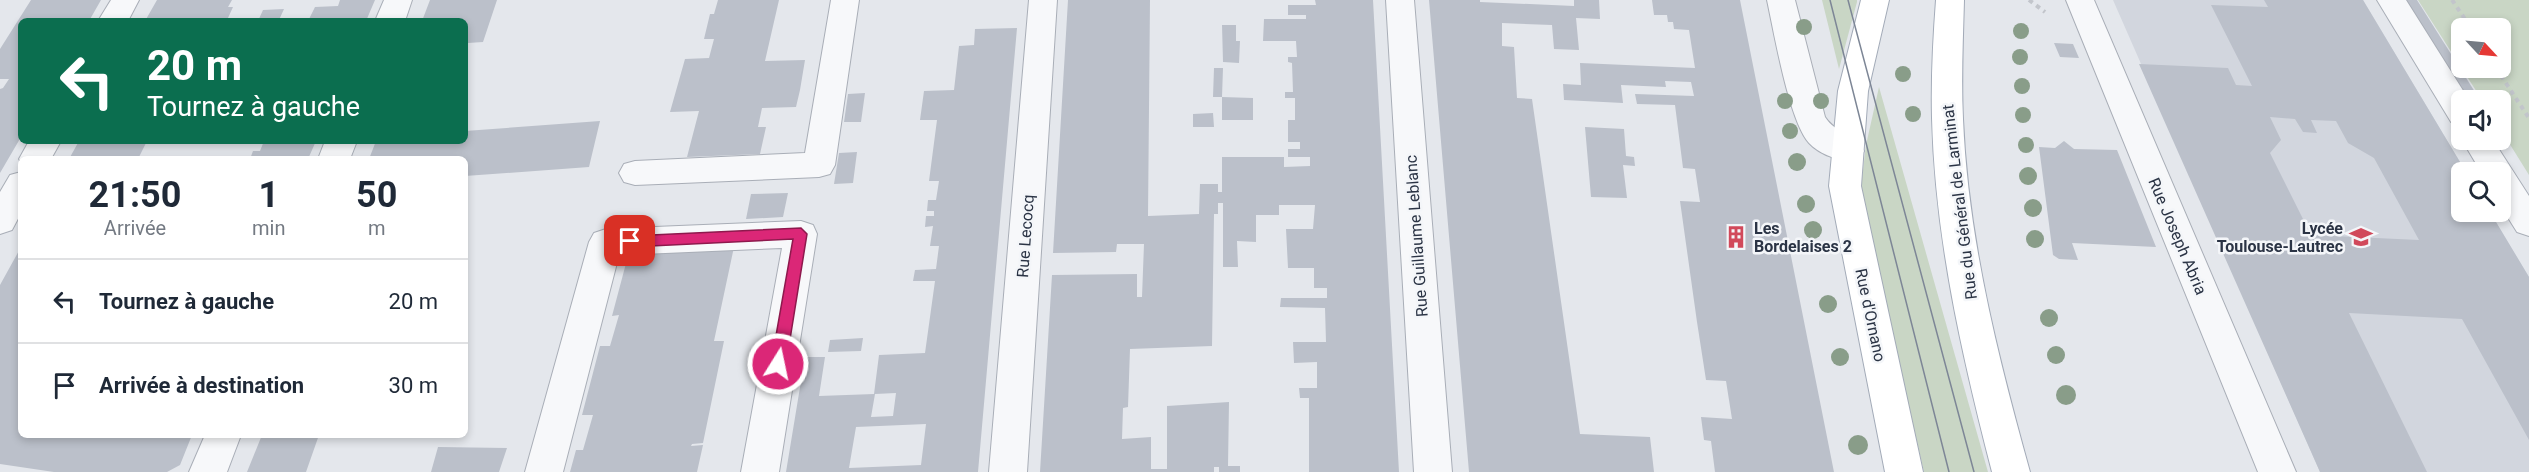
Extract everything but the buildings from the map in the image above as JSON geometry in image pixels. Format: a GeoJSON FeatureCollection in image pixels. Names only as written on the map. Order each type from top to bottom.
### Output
{"type":"FeatureCollection","features":[{"type":"Feature","properties":{"kind":"main road"},"geometry":{"type":"LineString","coordinates":[[1848,151],[1853,91],[1875,0]]}},
{"type":"Feature","properties":{"kind":"main road","name":"Rue du Général de Larminat"},"geometry":{"type":"LineString","coordinates":[[1950,0],[1946,84],[1949,145],[1964,276],[1995,413],[2011,472]]}},
{"type":"Feature","properties":{"kind":"main road","name":"Rue d'Ornano"},"geometry":{"type":"LineString","coordinates":[[1848,151],[1845,186],[1904,472]]}},
{"type":"Feature","properties":{"kind":"street"},"geometry":{"type":"LineString","coordinates":[[115,18],[125,0]]}},
{"type":"Feature","properties":{"kind":"street"},"geometry":{"type":"LineString","coordinates":[[391,18],[398,0]]}},
{"type":"Feature","properties":{"kind":"street"},"geometry":{"type":"LineString","coordinates":[[635,173],[819,165],[845,0]]}},
{"type":"Feature","properties":{"kind":"street","name":"Rue Lecocq"},"geometry":{"type":"LineString","coordinates":[[1008,472],[1042,0]]}},
{"type":"Feature","properties":{"kind":"street","name":"Rue Guillaume Leblanc"},"geometry":{"type":"LineString","coordinates":[[1400,0],[1432,472]]}},
{"type":"Feature","properties":{"kind":"street"},"geometry":{"type":"LineString","coordinates":[[1780,0],[1810,117],[1820,135],[1848,151]]}},
{"type":"Feature","properties":{"kind":"street","name":"Rue Joseph Abria"},"geometry":{"type":"LineString","coordinates":[[2080,0],[2277,472]]}},
{"type":"Feature","properties":{"kind":"street"},"geometry":{"type":"LineString","coordinates":[[2391,0],[2451,96]]}},
{"type":"Feature","properties":{"kind":"street"},"geometry":{"type":"LineString","coordinates":[[0,221],[18,189]]}},
{"type":"Feature","properties":{"kind":"street"},"geometry":{"type":"LineString","coordinates":[[2511,194],[2529,223]]}},
{"type":"Feature","properties":{"kind":"street"},"geometry":{"type":"LineString","coordinates":[[544,472],[606,242],[801,234],[760,472]]}},
{"type":"Feature","properties":{"kind":"street"},"geometry":{"type":"LineString","coordinates":[[208,472],[221,438]]}},
{"type":"Feature","properties":{"kind":"path"},"geometry":{"type":"LineString","coordinates":[[2452,0],[2464,18]]}},
{"type":"Feature","properties":{"kind":"path"},"geometry":{"type":"LineString","coordinates":[[2503,78],[2529,118]]}},
{"type":"Feature","properties":{"kind":"shaded area","name":"Lycée Toulouse-Lautrec"},"geometry":{"type":"Polygon","coordinates":[[[2113,0],[2363,0],[2460,162],[2451,162],[2451,222],[2496,222],[2529,277],[2529,472],[2320,472],[2113,0]]]}},
{"type":"Feature","properties":{"kind":"green space"},"geometry":{"type":"Polygon","coordinates":[[[1822,0],[1857,0],[1839,69],[1822,0]]]}},
{"type":"Feature","properties":{"kind":"green space"},"geometry":{"type":"Polygon","coordinates":[[[2418,0],[2529,0],[2529,175],[2511,146],[2511,90],[2476,90],[2468,78],[2511,78],[2511,18],[2451,18],[2451,52],[2418,0]]]}},
{"type":"Feature","properties":{"kind":"green space"},"geometry":{"type":"Polygon","coordinates":[[[1879,87],[1988,472],[1924,472],[1860,195],[1866,145],[1879,87]]]}},
{"type":"Feature","properties":{"kind":"tram line"},"geometry":{"type":"LineString","coordinates":[[1830,0],[1949,472]]}},
{"type":"Feature","properties":{"kind":"tram line"},"geometry":{"type":"LineString","coordinates":[[1848,0],[1974,472]]}},
{"type":"Feature","properties":{"kind":"place","name":"Les Bordelaises 2"},"geometry":{"type":"Point","coordinates":[1736,237]}},
{"type":"Feature","properties":{"kind":"place","name":"Lycée Toulouse-Lautrec"},"geometry":{"type":"Point","coordinates":[2361,237]}},
{"type":"Feature","properties":{"kind":"route"},"geometry":{"type":"LineString","coordinates":[[630,241],[801,234],[778,364]]}}]}
